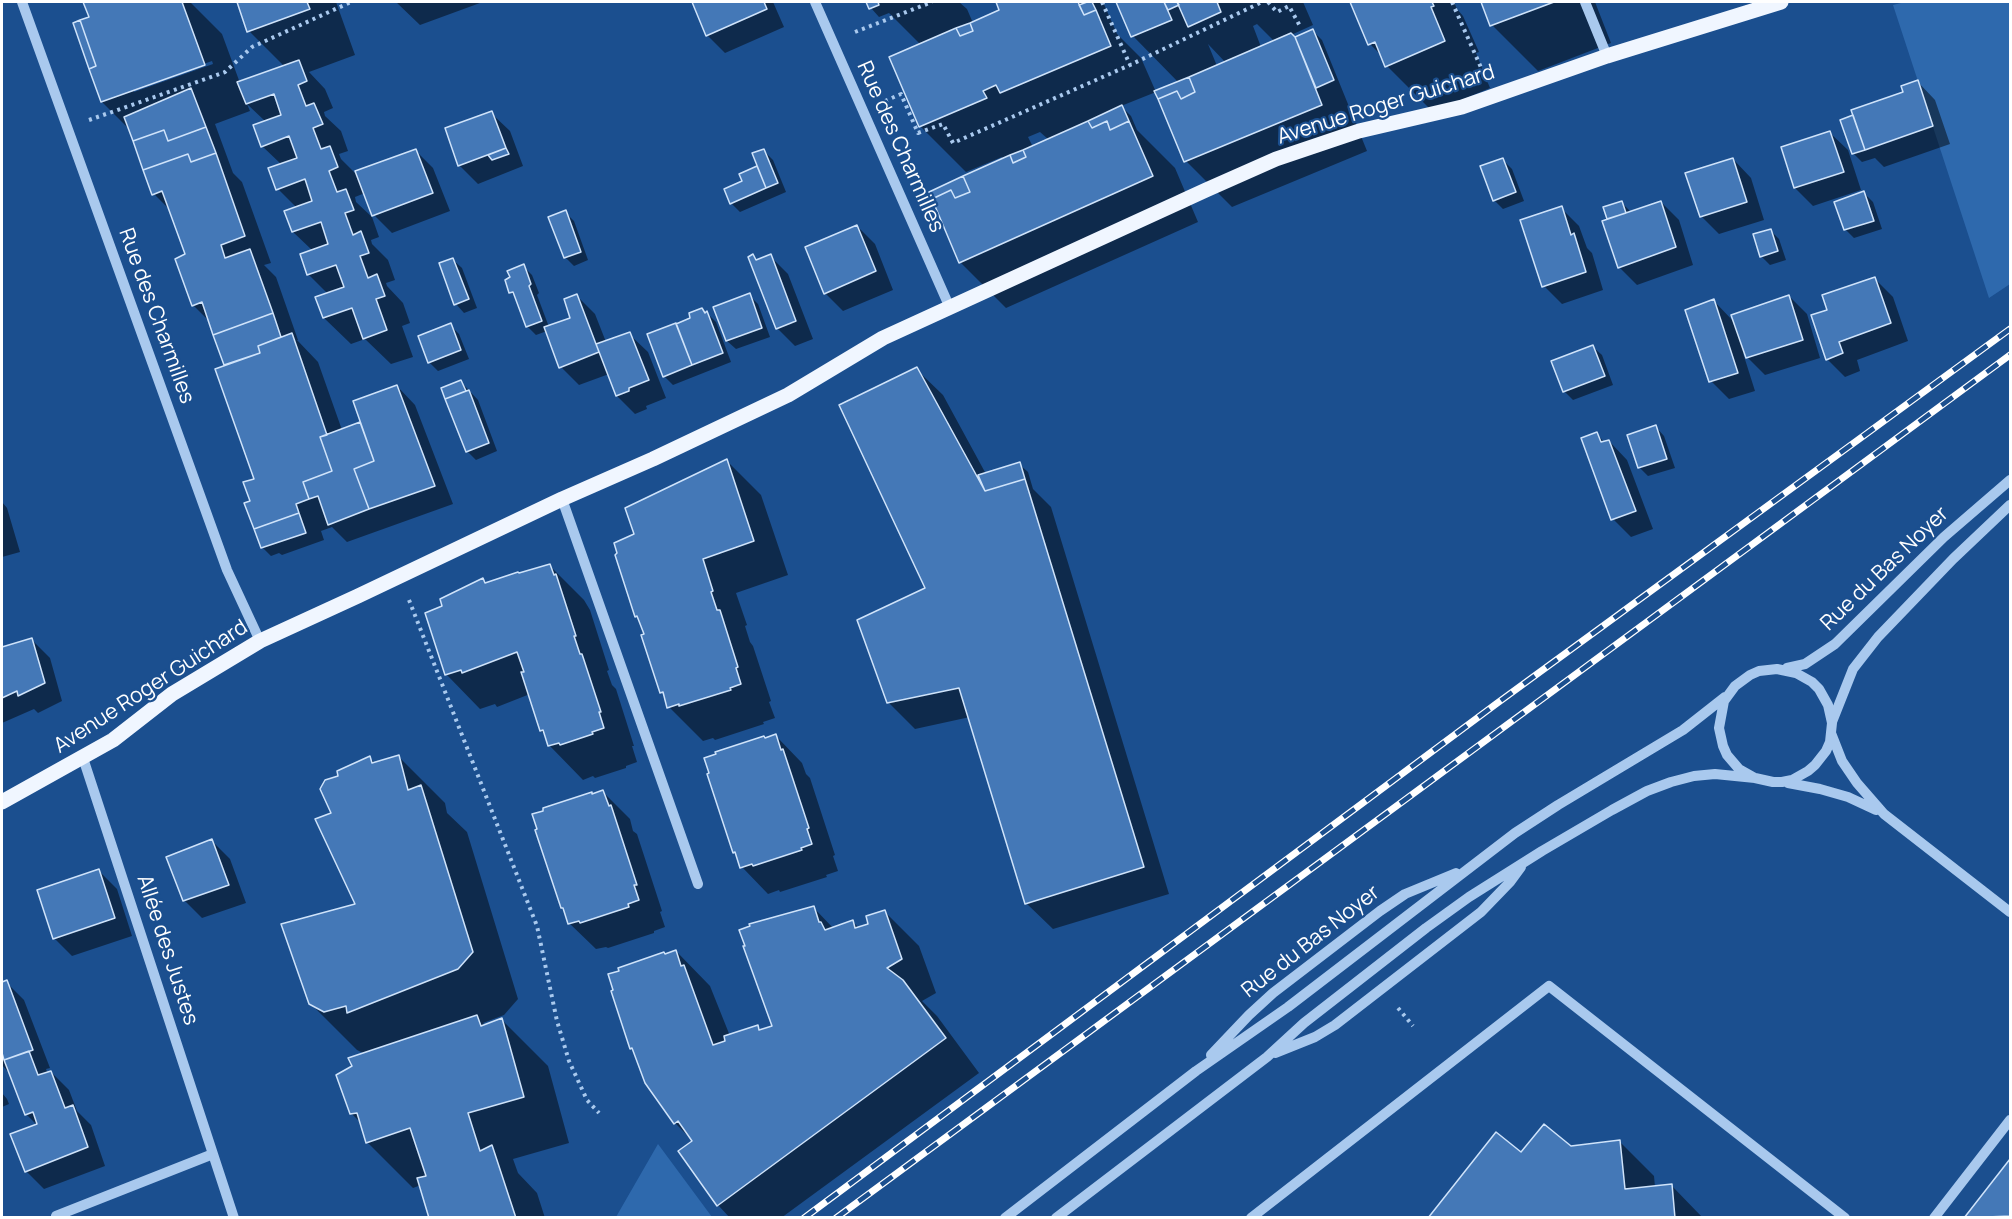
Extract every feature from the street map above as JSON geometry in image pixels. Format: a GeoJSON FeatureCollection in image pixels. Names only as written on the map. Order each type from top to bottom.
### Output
{"type":"FeatureCollection","features":[{"type":"Feature","properties":{"kind":"main road","name":"Avenue Roger Guichard"},"geometry":{"type":"LineString","coordinates":[[2,802],[113,740],[172,694],[260,641],[788,395],[883,338],[1276,159],[1359,131],[1462,107],[1607,56],[1781,2]]}},
{"type":"Feature","properties":{"kind":"street","name":"Rue des Charmilles"},"geometry":{"type":"LineString","coordinates":[[22,2],[224,561],[260,641]]}},
{"type":"Feature","properties":{"kind":"street","name":"Rue des Charmilles"},"geometry":{"type":"LineString","coordinates":[[815,2],[950,308]]}},
{"type":"Feature","properties":{"kind":"street"},"geometry":{"type":"LineString","coordinates":[[1586,2],[1607,56]]}},
{"type":"Feature","properties":{"kind":"street","name":"Rue du Bas Noyer"},"geometry":{"type":"LineString","coordinates":[[1777,669],[1805,664],[1835,644],[1944,537],[2010,480]]}},
{"type":"Feature","properties":{"kind":"street"},"geometry":{"type":"LineString","coordinates":[[562,499],[698,884]]}},
{"type":"Feature","properties":{"kind":"street","name":"Rue du Bas Noyer"},"geometry":{"type":"LineString","coordinates":[[1832,728],[1853,669],[1872,643],[1953,559],[2010,505]]}},
{"type":"Feature","properties":{"kind":"street"},"geometry":{"type":"LineString","coordinates":[[1755,778],[1746,774],[1727,755],[1720,737],[1719,719],[1724,701],[1736,686],[1759,671],[1777,669],[1796,673],[1812,682],[1824,697],[1842,761],[1857,783],[1884,814],[2010,912]]}},
{"type":"Feature","properties":{"kind":"street","name":"Rue du Bas Noyer"},"geometry":{"type":"LineString","coordinates":[[1005,1218],[1196,1071],[1288,1007],[1467,868],[1558,805],[1683,730],[1718,705],[1730,693]]}},
{"type":"Feature","properties":{"kind":"street"},"geometry":{"type":"LineString","coordinates":[[1782,782],[1800,776],[1815,765],[1826,751],[1832,728]]}},
{"type":"Feature","properties":{"kind":"street","name":"Allée des Justes"},"geometry":{"type":"LineString","coordinates":[[83,758],[234,1218]]}},
{"type":"Feature","properties":{"kind":"street"},"geometry":{"type":"LineString","coordinates":[[1056,1218],[1267,1057],[1304,1023],[1469,897],[1612,810],[1659,786],[1694,776],[1715,774],[1755,778],[1820,789],[1848,797],[1884,814]]}},
{"type":"Feature","properties":{"kind":"street"},"geometry":{"type":"LineString","coordinates":[[1267,1057],[1315,1037],[1335,1025],[1481,912],[1510,882],[1525,862]]}},
{"type":"Feature","properties":{"kind":"street","name":"Rue du Bas Noyer"},"geometry":{"type":"LineString","coordinates":[[1196,1071],[1273,993],[1380,911],[1405,894],[1467,868]]}},
{"type":"Feature","properties":{"kind":"street"},"geometry":{"type":"LineString","coordinates":[[1251,1218],[1549,986],[1845,1218]]}},
{"type":"Feature","properties":{"kind":"street"},"geometry":{"type":"LineString","coordinates":[[1934,1218],[2010,1120]]}},
{"type":"Feature","properties":{"kind":"street"},"geometry":{"type":"LineString","coordinates":[[56,1216],[213,1154]]}},
{"type":"Feature","properties":{"kind":"path"},"geometry":{"type":"LineString","coordinates":[[335,2],[337,7]]}},
{"type":"Feature","properties":{"kind":"path"},"geometry":{"type":"LineString","coordinates":[[68,127],[225,72],[252,47],[351,2]]}},
{"type":"Feature","properties":{"kind":"path"},"geometry":{"type":"LineString","coordinates":[[832,41],[932,2]]}},
{"type":"Feature","properties":{"kind":"path"},"geometry":{"type":"LineString","coordinates":[[1102,2],[1130,64]]}},
{"type":"Feature","properties":{"kind":"path"},"geometry":{"type":"LineString","coordinates":[[862,110],[902,94],[918,133],[943,124],[953,143],[1262,2]]}},
{"type":"Feature","properties":{"kind":"path"},"geometry":{"type":"LineString","coordinates":[[1268,2],[1277,12],[1289,6],[1301,28]]}},
{"type":"Feature","properties":{"kind":"path"},"geometry":{"type":"LineString","coordinates":[[1452,2],[1494,96]]}},
{"type":"Feature","properties":{"kind":"path"},"geometry":{"type":"LineString","coordinates":[[400,577],[537,926],[568,1061],[587,1100],[599,1113]]}},
{"type":"Feature","properties":{"kind":"path"},"geometry":{"type":"LineString","coordinates":[[1391,1001],[1413,1026]]}},
{"type":"Feature","properties":{"kind":"shaded area"},"geometry":{"type":"Polygon","coordinates":[[[1905,2],[2010,2],[2010,284],[1989,298],[1893,5],[1905,2]]]}},
{"type":"Feature","properties":{"kind":"shaded area"},"geometry":{"type":"Polygon","coordinates":[[[658,1144],[712,1217],[616,1217],[658,1144]]]}},
{"type":"Feature","properties":{"kind":"building"},"geometry":{"type":"Polygon","coordinates":[[[83,2],[182,2],[205,65],[101,102],[89,69],[96,66],[80,20],[89,17],[83,2]]]}},
{"type":"Feature","properties":{"kind":"building"},"geometry":{"type":"Polygon","coordinates":[[[237,2],[307,2],[310,9],[247,32],[237,2]]]}},
{"type":"Feature","properties":{"kind":"building"},"geometry":{"type":"Polygon","coordinates":[[[692,2],[764,2],[767,9],[706,36],[692,2]]]}},
{"type":"Feature","properties":{"kind":"building"},"geometry":{"type":"Polygon","coordinates":[[[866,2],[878,2],[879,5],[869,9],[866,2]]]}},
{"type":"Feature","properties":{"kind":"building"},"geometry":{"type":"Polygon","coordinates":[[[996,2],[1078,2],[1084,15],[1096,10],[1111,46],[1000,93],[996,85],[983,91],[987,98],[919,127],[889,57],[956,28],[960,36],[973,31],[970,23],[999,10],[996,2]]]}},
{"type":"Feature","properties":{"kind":"building"},"geometry":{"type":"Polygon","coordinates":[[[1092,2],[1096,10],[1084,15],[1079,5],[1092,2]]]}},
{"type":"Feature","properties":{"kind":"building"},"geometry":{"type":"Polygon","coordinates":[[[1116,2],[1164,2],[1172,20],[1131,37],[1116,2]]]}},
{"type":"Feature","properties":{"kind":"building"},"geometry":{"type":"Polygon","coordinates":[[[1164,2],[1177,2],[1179,5],[1168,10],[1164,2]]]}},
{"type":"Feature","properties":{"kind":"building"},"geometry":{"type":"Polygon","coordinates":[[[1177,2],[1217,2],[1221,12],[1188,27],[1177,2]]]}},
{"type":"Feature","properties":{"kind":"building"},"geometry":{"type":"Polygon","coordinates":[[[1350,2],[1432,2],[1434,6],[1431,7],[1445,41],[1385,67],[1375,42],[1368,45],[1350,2]]]}},
{"type":"Feature","properties":{"kind":"building"},"geometry":{"type":"Polygon","coordinates":[[[1481,2],[1554,2],[1490,26],[1481,2]]]}},
{"type":"Feature","properties":{"kind":"building"},"geometry":{"type":"Polygon","coordinates":[[[80,20],[96,66],[89,69],[73,23],[80,20]]]}},
{"type":"Feature","properties":{"kind":"building"},"geometry":{"type":"Polygon","coordinates":[[[970,23],[973,31],[960,36],[956,28],[970,23]]]}},
{"type":"Feature","properties":{"kind":"building"},"geometry":{"type":"Polygon","coordinates":[[[1313,29],[1334,80],[1316,88],[1295,37],[1313,29]]]}},
{"type":"Feature","properties":{"kind":"building"},"geometry":{"type":"Polygon","coordinates":[[[1291,33],[1295,37],[1322,105],[1184,162],[1158,99],[1177,91],[1181,99],[1195,92],[1189,77],[1291,33]]]}},
{"type":"Feature","properties":{"kind":"building"},"geometry":{"type":"Polygon","coordinates":[[[299,60],[307,81],[298,85],[306,106],[314,103],[323,124],[313,128],[321,149],[330,146],[338,167],[329,171],[337,192],[346,189],[354,210],[345,213],[353,235],[361,231],[369,253],[360,256],[368,278],[377,274],[385,296],[376,299],[387,330],[363,339],[352,308],[323,318],[315,297],[344,287],[336,265],[307,275],[300,254],[328,244],[321,222],[292,232],[284,211],[312,201],[305,179],[276,190],[268,168],[297,158],[289,136],[261,147],[253,125],[281,115],[274,94],[246,104],[237,82],[299,60]]]}},
{"type":"Feature","properties":{"kind":"building"},"geometry":{"type":"Polygon","coordinates":[[[1189,77],[1195,92],[1181,99],[1177,91],[1158,99],[1154,91],[1189,77]]]}},
{"type":"Feature","properties":{"kind":"building"},"geometry":{"type":"Polygon","coordinates":[[[1918,80],[1933,126],[1865,150],[1851,110],[1903,92],[1901,86],[1918,80]]]}},
{"type":"Feature","properties":{"kind":"building"},"geometry":{"type":"Polygon","coordinates":[[[191,88],[206,127],[168,141],[164,130],[133,141],[124,117],[191,88]]]}},
{"type":"Feature","properties":{"kind":"building"},"geometry":{"type":"Polygon","coordinates":[[[1122,105],[1129,121],[1110,130],[1107,121],[1092,128],[1088,121],[1122,105]]]}},
{"type":"Feature","properties":{"kind":"building"},"geometry":{"type":"Polygon","coordinates":[[[492,111],[506,148],[458,166],[445,128],[492,111]]]}},
{"type":"Feature","properties":{"kind":"building"},"geometry":{"type":"Polygon","coordinates":[[[1853,115],[1865,150],[1852,154],[1840,120],[1853,115]]]}},
{"type":"Feature","properties":{"kind":"building"},"geometry":{"type":"Polygon","coordinates":[[[1088,121],[1092,128],[1107,121],[1110,130],[1129,121],[1153,176],[959,263],[932,199],[951,190],[955,198],[970,192],[963,176],[1010,155],[1013,163],[1026,157],[1023,150],[1088,121]]]}},
{"type":"Feature","properties":{"kind":"building"},"geometry":{"type":"Polygon","coordinates":[[[206,127],[216,153],[191,162],[188,154],[143,170],[133,141],[164,130],[168,141],[206,127]]]}},
{"type":"Feature","properties":{"kind":"building"},"geometry":{"type":"Polygon","coordinates":[[[1830,131],[1844,172],[1794,188],[1781,147],[1830,131]]]}},
{"type":"Feature","properties":{"kind":"building"},"geometry":{"type":"Polygon","coordinates":[[[506,148],[509,154],[492,160],[488,155],[506,148]]]}},
{"type":"Feature","properties":{"kind":"building"},"geometry":{"type":"Polygon","coordinates":[[[416,149],[433,193],[372,216],[355,171],[416,149]]]}},
{"type":"Feature","properties":{"kind":"building"},"geometry":{"type":"Polygon","coordinates":[[[764,149],[778,183],[766,188],[752,153],[764,149]]]}},
{"type":"Feature","properties":{"kind":"building"},"geometry":{"type":"Polygon","coordinates":[[[1023,150],[1026,157],[1013,163],[1010,155],[1023,150]]]}},
{"type":"Feature","properties":{"kind":"building"},"geometry":{"type":"Polygon","coordinates":[[[216,153],[245,236],[221,245],[225,258],[250,249],[273,313],[213,335],[202,302],[192,306],[175,259],[185,254],[162,191],[152,195],[143,170],[188,154],[191,162],[216,153]]]}},
{"type":"Feature","properties":{"kind":"building"},"geometry":{"type":"Polygon","coordinates":[[[1503,158],[1516,192],[1493,201],[1480,166],[1503,158]]]}},
{"type":"Feature","properties":{"kind":"building"},"geometry":{"type":"Polygon","coordinates":[[[1733,158],[1747,202],[1700,217],[1685,173],[1733,158]]]}},
{"type":"Feature","properties":{"kind":"building"},"geometry":{"type":"Polygon","coordinates":[[[757,166],[766,188],[730,204],[724,189],[742,181],[739,174],[757,166]]]}},
{"type":"Feature","properties":{"kind":"building"},"geometry":{"type":"Polygon","coordinates":[[[963,176],[970,192],[955,198],[951,190],[932,199],[929,192],[963,176]]]}},
{"type":"Feature","properties":{"kind":"building"},"geometry":{"type":"Polygon","coordinates":[[[1864,191],[1874,221],[1844,230],[1834,202],[1864,191]]]}},
{"type":"Feature","properties":{"kind":"building"},"geometry":{"type":"Polygon","coordinates":[[[1622,201],[1626,213],[1607,219],[1603,207],[1622,201]]]}},
{"type":"Feature","properties":{"kind":"building"},"geometry":{"type":"Polygon","coordinates":[[[1661,201],[1676,247],[1618,268],[1602,221],[1661,201]]]}},
{"type":"Feature","properties":{"kind":"building"},"geometry":{"type":"Polygon","coordinates":[[[1562,206],[1571,235],[1574,233],[1586,272],[1542,287],[1520,220],[1562,206]]]}},
{"type":"Feature","properties":{"kind":"building"},"geometry":{"type":"Polygon","coordinates":[[[566,210],[581,252],[564,258],[548,217],[566,210]]]}},
{"type":"Feature","properties":{"kind":"building"},"geometry":{"type":"Polygon","coordinates":[[[857,225],[876,271],[824,294],[805,247],[857,225]]]}},
{"type":"Feature","properties":{"kind":"building"},"geometry":{"type":"Polygon","coordinates":[[[1771,229],[1778,251],[1760,257],[1753,234],[1771,229]]]}},
{"type":"Feature","properties":{"kind":"building"},"geometry":{"type":"Polygon","coordinates":[[[753,254],[756,260],[771,254],[796,321],[776,329],[748,257],[753,254]]]}},
{"type":"Feature","properties":{"kind":"building"},"geometry":{"type":"Polygon","coordinates":[[[453,258],[469,299],[454,305],[439,263],[453,258]]]}},
{"type":"Feature","properties":{"kind":"building"},"geometry":{"type":"Polygon","coordinates":[[[524,264],[531,284],[529,286],[542,321],[526,327],[513,292],[509,293],[505,280],[510,277],[507,271],[524,264]]]}},
{"type":"Feature","properties":{"kind":"building"},"geometry":{"type":"Polygon","coordinates":[[[1875,277],[1891,323],[1839,342],[1843,353],[1826,360],[1811,315],[1827,310],[1822,295],[1875,277]]]}},
{"type":"Feature","properties":{"kind":"building"},"geometry":{"type":"Polygon","coordinates":[[[750,293],[762,328],[726,341],[713,307],[750,293]]]}},
{"type":"Feature","properties":{"kind":"building"},"geometry":{"type":"Polygon","coordinates":[[[577,294],[599,352],[559,368],[544,327],[570,318],[564,299],[577,294]]]}},
{"type":"Feature","properties":{"kind":"building"},"geometry":{"type":"Polygon","coordinates":[[[1789,295],[1803,340],[1746,358],[1731,315],[1789,295]]]}},
{"type":"Feature","properties":{"kind":"building"},"geometry":{"type":"Polygon","coordinates":[[[1714,299],[1738,373],[1709,382],[1685,310],[1714,299]]]}},
{"type":"Feature","properties":{"kind":"building"},"geometry":{"type":"Polygon","coordinates":[[[702,308],[705,313],[707,311],[723,353],[692,365],[676,324],[690,318],[689,313],[702,308]]]}},
{"type":"Feature","properties":{"kind":"building"},"geometry":{"type":"Polygon","coordinates":[[[273,313],[281,337],[258,346],[260,353],[224,365],[213,335],[273,313]]]}},
{"type":"Feature","properties":{"kind":"building"},"geometry":{"type":"Polygon","coordinates":[[[451,323],[461,350],[428,363],[418,336],[451,323]]]}},
{"type":"Feature","properties":{"kind":"building"},"geometry":{"type":"Polygon","coordinates":[[[676,323],[692,365],[663,377],[647,334],[676,323]]]}},
{"type":"Feature","properties":{"kind":"building"},"geometry":{"type":"Polygon","coordinates":[[[630,332],[649,380],[616,396],[596,344],[630,332]]]}},
{"type":"Feature","properties":{"kind":"building"},"geometry":{"type":"Polygon","coordinates":[[[292,333],[327,435],[320,437],[332,471],[303,482],[309,499],[296,504],[299,513],[254,529],[244,503],[250,501],[243,482],[254,479],[215,369],[260,353],[258,346],[292,333]]]}},
{"type":"Feature","properties":{"kind":"building"},"geometry":{"type":"Polygon","coordinates":[[[1593,345],[1605,376],[1563,392],[1551,361],[1593,345]]]}},
{"type":"Feature","properties":{"kind":"building"},"geometry":{"type":"Polygon","coordinates":[[[917,367],[985,491],[1025,479],[1144,867],[1025,904],[959,688],[887,703],[857,620],[925,588],[839,405],[917,367]]]}},
{"type":"Feature","properties":{"kind":"building"},"geometry":{"type":"Polygon","coordinates":[[[461,380],[466,391],[445,399],[441,388],[461,380]]]}},
{"type":"Feature","properties":{"kind":"building"},"geometry":{"type":"Polygon","coordinates":[[[397,385],[435,486],[369,509],[354,469],[374,461],[353,401],[397,385]]]}},
{"type":"Feature","properties":{"kind":"building"},"geometry":{"type":"Polygon","coordinates":[[[469,390],[489,443],[466,452],[445,399],[469,390]]]}},
{"type":"Feature","properties":{"kind":"building"},"geometry":{"type":"Polygon","coordinates":[[[360,422],[374,461],[354,469],[369,509],[328,525],[318,496],[309,499],[303,482],[332,471],[320,437],[360,422]]]}},
{"type":"Feature","properties":{"kind":"building"},"geometry":{"type":"Polygon","coordinates":[[[1656,425],[1667,459],[1638,468],[1627,435],[1656,425]]]}},
{"type":"Feature","properties":{"kind":"building"},"geometry":{"type":"Polygon","coordinates":[[[1597,432],[1601,442],[1609,440],[1636,511],[1611,520],[1581,438],[1597,432]]]}},
{"type":"Feature","properties":{"kind":"building"},"geometry":{"type":"Polygon","coordinates":[[[727,459],[754,541],[703,559],[713,591],[711,592],[717,610],[720,610],[738,667],[736,668],[741,684],[730,688],[731,690],[667,708],[641,635],[644,634],[637,616],[635,617],[615,555],[617,553],[614,543],[634,534],[625,508],[727,459]]]}},
{"type":"Feature","properties":{"kind":"building"},"geometry":{"type":"Polygon","coordinates":[[[1020,462],[1025,479],[985,491],[978,475],[1020,462]]]}},
{"type":"Feature","properties":{"kind":"building"},"geometry":{"type":"Polygon","coordinates":[[[299,513],[306,533],[261,548],[254,529],[299,513]]]}},
{"type":"Feature","properties":{"kind":"building"},"geometry":{"type":"Polygon","coordinates":[[[550,564],[554,575],[556,574],[576,636],[574,636],[601,712],[599,712],[604,728],[560,745],[559,743],[548,746],[543,730],[540,731],[517,652],[462,673],[461,670],[445,675],[425,613],[442,606],[440,599],[483,578],[485,583],[550,564]]]}},
{"type":"Feature","properties":{"kind":"building"},"geometry":{"type":"Polygon","coordinates":[[[32,638],[45,683],[18,696],[17,691],[2,698],[2,647],[32,638]]]}},
{"type":"Feature","properties":{"kind":"building"},"geometry":{"type":"Polygon","coordinates":[[[776,734],[809,828],[807,829],[812,844],[801,848],[802,850],[740,868],[707,774],[709,773],[704,758],[716,754],[715,752],[776,734]]]}},
{"type":"Feature","properties":{"kind":"building"},"geometry":{"type":"Polygon","coordinates":[[[399,755],[408,790],[421,785],[473,952],[458,969],[347,1013],[346,1006],[324,1012],[309,1004],[281,924],[355,904],[315,819],[331,813],[320,789],[325,780],[338,776],[337,771],[370,756],[372,763],[399,755]]]}},
{"type":"Feature","properties":{"kind":"building"},"geometry":{"type":"Polygon","coordinates":[[[603,790],[609,806],[611,805],[637,885],[634,885],[639,900],[628,904],[629,907],[580,923],[579,921],[568,924],[535,830],[537,829],[532,814],[543,811],[543,808],[603,790]]]}},
{"type":"Feature","properties":{"kind":"building"},"geometry":{"type":"Polygon","coordinates":[[[212,839],[229,885],[183,901],[166,857],[212,839]]]}},
{"type":"Feature","properties":{"kind":"building"},"geometry":{"type":"Polygon","coordinates":[[[99,869],[115,918],[53,939],[37,890],[99,869]]]}},
{"type":"Feature","properties":{"kind":"building"},"geometry":{"type":"Polygon","coordinates":[[[814,906],[819,922],[825,930],[853,920],[855,928],[868,924],[866,916],[885,910],[902,959],[887,968],[903,980],[946,1038],[717,1206],[678,1151],[692,1141],[678,1121],[674,1124],[645,1083],[632,1048],[630,1049],[611,991],[613,990],[608,974],[619,971],[618,968],[676,950],[681,966],[684,965],[713,1045],[725,1041],[724,1036],[758,1025],[759,1030],[772,1026],[739,930],[750,926],[749,924],[814,906]]]}},
{"type":"Feature","properties":{"kind":"building"},"geometry":{"type":"Polygon","coordinates":[[[7,980],[33,1050],[4,1060],[2,1053],[2,982],[7,980]]]}},
{"type":"Feature","properties":{"kind":"building"},"geometry":{"type":"Polygon","coordinates":[[[477,1015],[481,1026],[502,1018],[524,1097],[468,1113],[480,1151],[492,1145],[516,1218],[429,1218],[417,1178],[426,1176],[410,1128],[366,1143],[357,1113],[350,1114],[336,1075],[352,1066],[348,1058],[477,1015]]]}},
{"type":"Feature","properties":{"kind":"building"},"geometry":{"type":"Polygon","coordinates":[[[29,1051],[38,1075],[51,1071],[65,1108],[73,1105],[88,1147],[25,1172],[10,1134],[37,1124],[33,1112],[25,1115],[4,1060],[29,1051]]]}},
{"type":"Feature","properties":{"kind":"building"},"geometry":{"type":"Polygon","coordinates":[[[1544,1124],[1571,1146],[1620,1140],[1625,1189],[1672,1184],[1675,1218],[1428,1218],[1496,1132],[1521,1152],[1544,1124]]]}},
{"type":"Feature","properties":{"kind":"building"},"geometry":{"type":"Polygon","coordinates":[[[2010,1159],[2010,1216],[1964,1218],[2010,1159]]]}},
{"type":"Feature","properties":{"kind":"railway"},"geometry":{"type":"LineString","coordinates":[[804,1218],[1496,704],[2010,329]]}},
{"type":"Feature","properties":{"kind":"railway"},"geometry":{"type":"LineString","coordinates":[[836,1218],[2010,355]]}}]}
